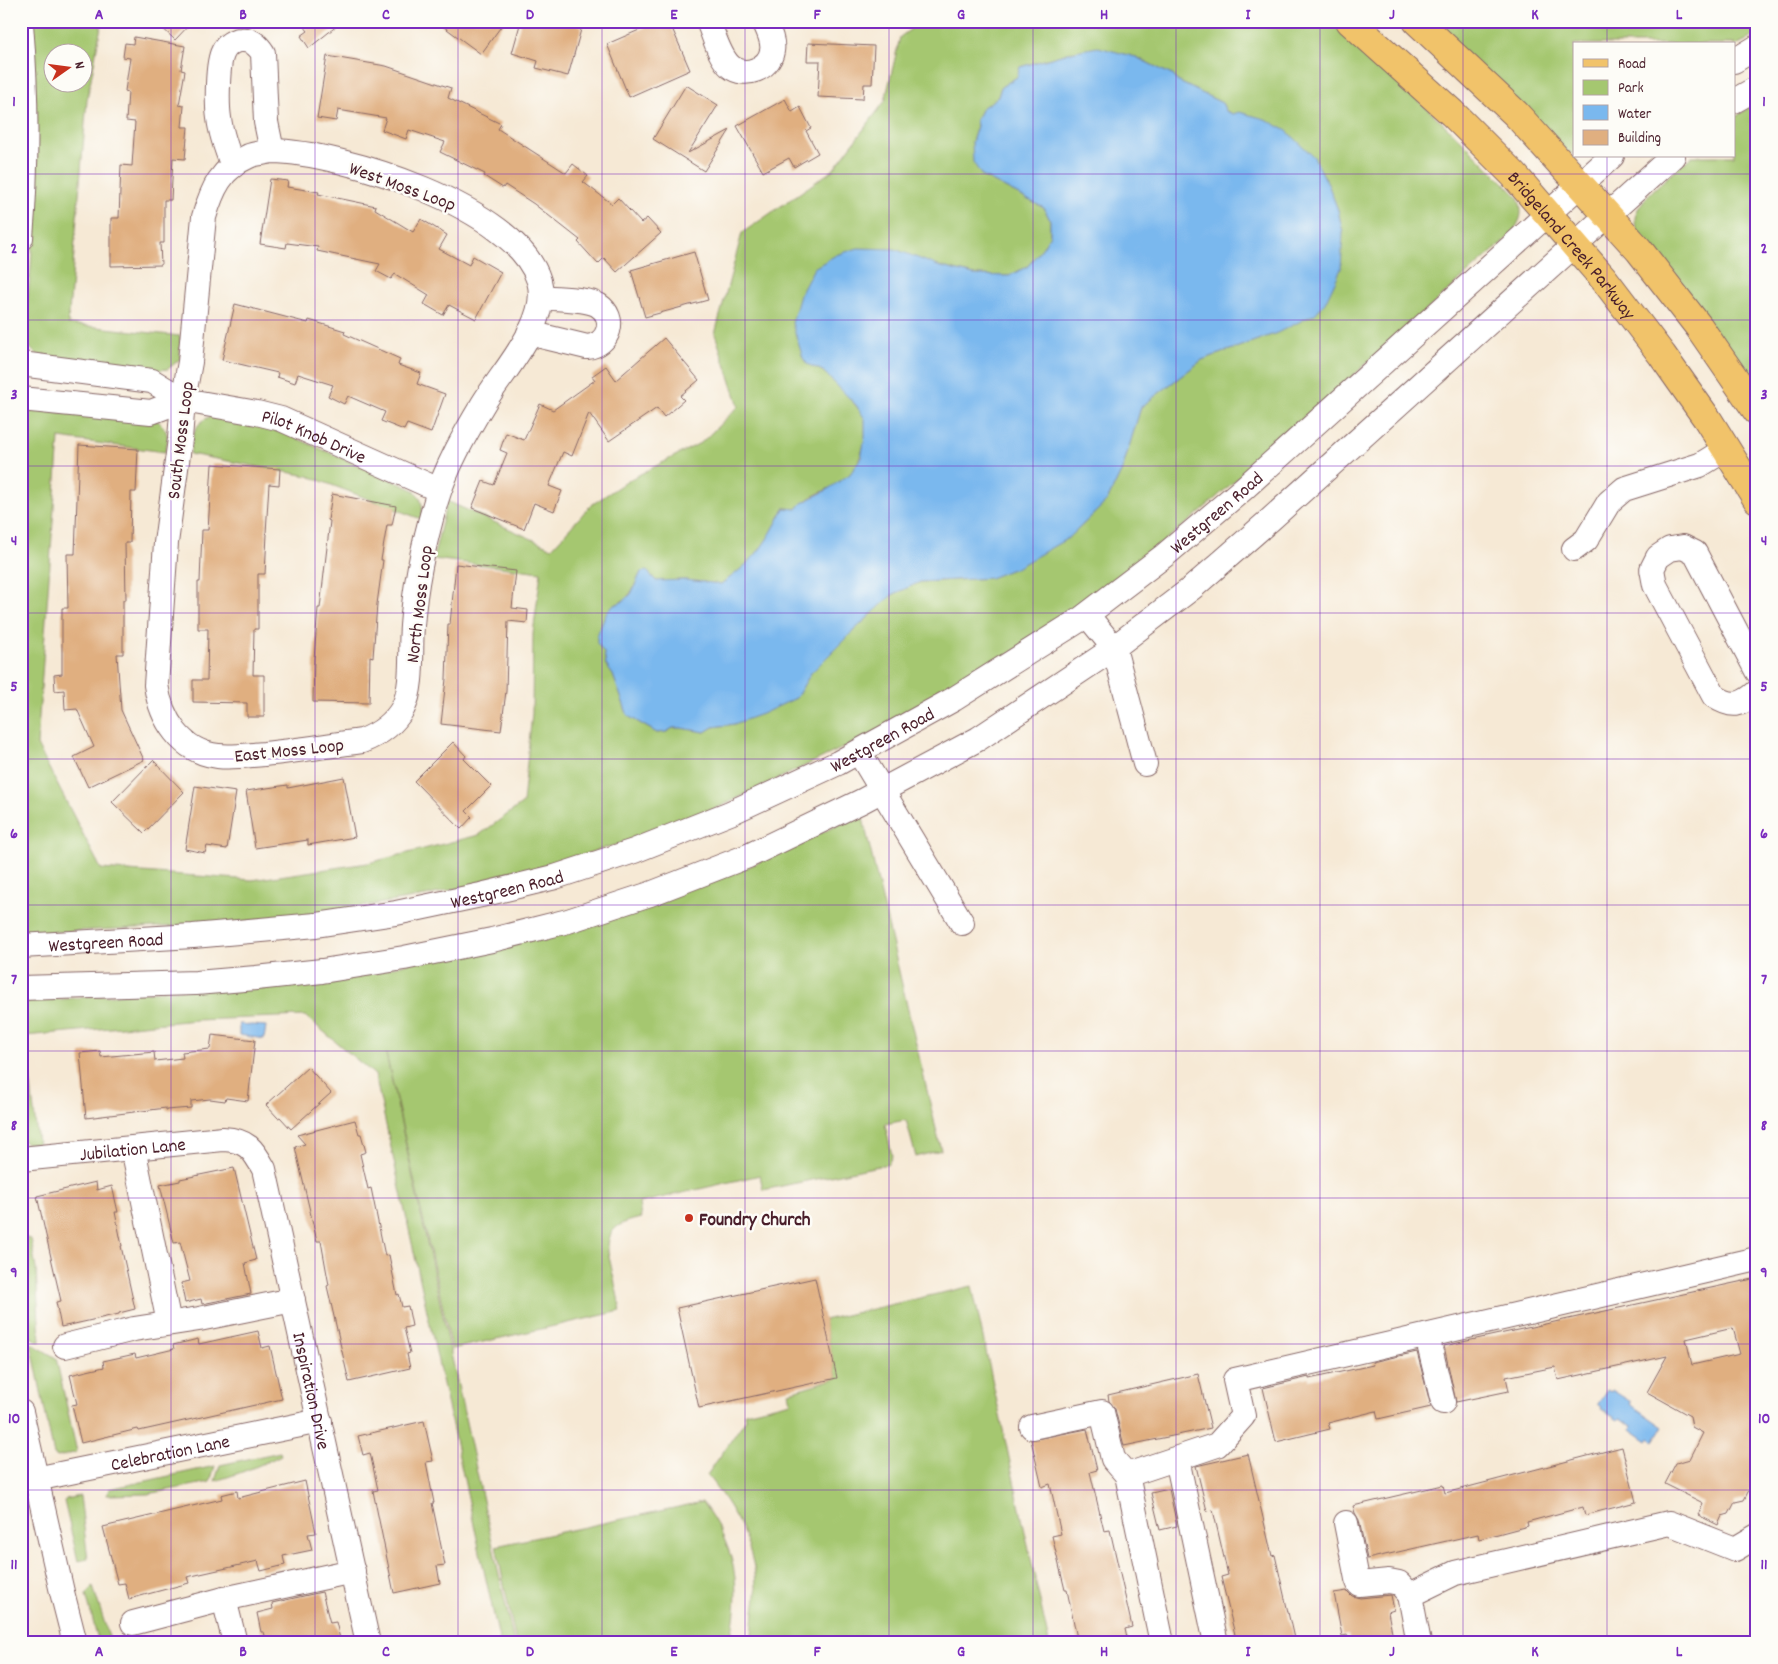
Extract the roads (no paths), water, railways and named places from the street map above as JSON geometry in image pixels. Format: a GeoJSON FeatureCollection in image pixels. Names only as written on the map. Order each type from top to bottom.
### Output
{"type":"FeatureCollection","features":[{"type":"Feature","properties":{"kind":"main road","name":"Bridgeland Creek Parkway"},"geometry":{"type":"LineString","coordinates":[[1350,21],[1459,120],[1514,175],[1604,279],[1662,355],[1708,420],[1757,499]]}},
{"type":"Feature","properties":{"kind":"main road"},"geometry":{"type":"LineString","coordinates":[[1417,21],[1516,114],[1639,250],[1699,328],[1757,410]]}},
{"type":"Feature","properties":{"kind":"street"},"geometry":{"type":"LineString","coordinates":[[708,21],[724,58],[732,67],[743,72],[755,71],[766,64],[772,52],[771,37],[764,21]]}},
{"type":"Feature","properties":{"kind":"street"},"geometry":{"type":"LineString","coordinates":[[21,24],[26,120],[25,195],[21,238]]}},
{"type":"Feature","properties":{"kind":"street"},"geometry":{"type":"LineString","coordinates":[[1736,60],[1757,48]]}},
{"type":"Feature","properties":{"kind":"street"},"geometry":{"type":"LineString","coordinates":[[1736,100],[1757,88]]}},
{"type":"Feature","properties":{"kind":"street","name":"West Moss Loop"},"geometry":{"type":"LineString","coordinates":[[251,158],[291,151],[330,159],[421,188],[464,207],[507,236],[527,256],[534,267],[540,283],[536,316]]}},
{"type":"Feature","properties":{"kind":"street","name":"South Moss Loop"},"geometry":{"type":"LineString","coordinates":[[179,738],[162,711],[156,685],[166,543],[180,439],[183,400],[190,362],[204,217],[210,195],[220,177],[251,158]]}},
{"type":"Feature","properties":{"kind":"street","name":"Westgreen Road"},"geometry":{"type":"LineString","coordinates":[[21,946],[203,936],[316,925],[396,913],[481,895],[555,876],[634,851],[730,813],[838,764],[954,699],[1086,615],[1165,555],[1243,489],[1610,158]]}},
{"type":"Feature","properties":{"kind":"street"},"geometry":{"type":"LineString","coordinates":[[21,988],[256,978],[322,971],[404,958],[492,940],[568,921],[650,894],[748,856],[882,790],[978,739],[1114,648],[1192,588],[1671,158]]}},
{"type":"Feature","properties":{"kind":"street"},"geometry":{"type":"LineString","coordinates":[[590,302],[598,305],[605,312],[609,321],[609,329],[602,342],[596,346],[587,347],[536,316],[590,302]]}},
{"type":"Feature","properties":{"kind":"street","name":"North Moss Loop"},"geometry":{"type":"LineString","coordinates":[[396,718],[404,706],[407,694],[418,575],[428,528],[440,490],[459,446],[483,403],[516,358],[536,316]]}},
{"type":"Feature","properties":{"kind":"street","name":"Pilot Knob Drive"},"geometry":{"type":"LineString","coordinates":[[21,364],[152,381],[183,400],[281,419],[440,490]]}},
{"type":"Feature","properties":{"kind":"street"},"geometry":{"type":"LineString","coordinates":[[21,399],[151,412],[183,400]]}},
{"type":"Feature","properties":{"kind":"street"},"geometry":{"type":"LineString","coordinates":[[1574,548],[1586,540],[1608,502],[1624,489],[1700,465],[1726,449]]}},
{"type":"Feature","properties":{"kind":"street"},"geometry":{"type":"LineString","coordinates":[[1755,665],[1695,553],[1683,547],[1670,549],[1658,557],[1652,570],[1655,584],[1714,696],[1724,703],[1736,705],[1747,701],[1757,692]]}},
{"type":"Feature","properties":{"kind":"street"},"geometry":{"type":"LineString","coordinates":[[1086,615],[1114,648],[1145,764]]}},
{"type":"Feature","properties":{"kind":"street","name":"East Moss Loop"},"geometry":{"type":"LineString","coordinates":[[179,738],[197,750],[219,756],[282,752],[362,741],[384,730],[396,718]]}},
{"type":"Feature","properties":{"kind":"street"},"geometry":{"type":"LineString","coordinates":[[859,752],[962,923]]}},
{"type":"Feature","properties":{"kind":"street","name":"Jubilation Lane"},"geometry":{"type":"LineString","coordinates":[[21,1159],[223,1139],[244,1143]]}},
{"type":"Feature","properties":{"kind":"street","name":"Inspiration Drive"},"geometry":{"type":"LineString","coordinates":[[244,1143],[253,1149],[264,1168],[368,1643]]}},
{"type":"Feature","properties":{"kind":"street"},"geometry":{"type":"LineString","coordinates":[[133,1148],[169,1323]]}},
{"type":"Feature","properties":{"kind":"street"},"geometry":{"type":"LineString","coordinates":[[1127,1475],[1217,1446],[1243,1416],[1235,1380],[1757,1259]]}},
{"type":"Feature","properties":{"kind":"street"},"geometry":{"type":"LineString","coordinates":[[65,1346],[134,1329],[199,1319],[293,1300]]}},
{"type":"Feature","properties":{"kind":"street"},"geometry":{"type":"LineString","coordinates":[[1428,1336],[1443,1402]]}},
{"type":"Feature","properties":{"kind":"street"},"geometry":{"type":"LineString","coordinates":[[21,1412],[29,1480],[75,1643]]}},
{"type":"Feature","properties":{"kind":"street"},"geometry":{"type":"LineString","coordinates":[[1032,1427],[1102,1412],[1113,1459],[1127,1475],[1162,1643]]}},
{"type":"Feature","properties":{"kind":"street","name":"Celebration Lane"},"geometry":{"type":"LineString","coordinates":[[29,1480],[320,1421]]}},
{"type":"Feature","properties":{"kind":"street"},"geometry":{"type":"LineString","coordinates":[[1177,1458],[1216,1643]]}},
{"type":"Feature","properties":{"kind":"street"},"geometry":{"type":"LineString","coordinates":[[1346,1523],[1359,1584],[1399,1582],[1410,1595],[1419,1643]]}},
{"type":"Feature","properties":{"kind":"street"},"geometry":{"type":"LineString","coordinates":[[1410,1595],[1455,1573],[1668,1523],[1735,1549],[1757,1536]]}},
{"type":"Feature","properties":{"kind":"street"},"geometry":{"type":"LineString","coordinates":[[133,1622],[224,1599],[352,1571]]}},
{"type":"Feature","properties":{"kind":"street"},"geometry":{"type":"LineString","coordinates":[[224,1599],[235,1643]]}},
{"type":"Feature","properties":{"kind":"water"},"geometry":{"type":"Polygon","coordinates":[[[1098,47],[1136,57],[1174,76],[1177,81],[1222,103],[1226,111],[1233,114],[1239,112],[1265,119],[1287,131],[1314,157],[1328,184],[1338,210],[1343,233],[1341,269],[1325,303],[1315,314],[1277,333],[1202,360],[1141,407],[1122,470],[1107,501],[1070,537],[1018,567],[990,578],[920,582],[892,595],[811,673],[796,698],[762,714],[734,724],[713,727],[705,732],[673,728],[666,732],[657,733],[628,716],[613,675],[606,665],[604,653],[597,643],[597,635],[607,612],[612,606],[622,602],[631,594],[641,572],[647,571],[656,581],[685,580],[721,584],[733,576],[758,551],[784,508],[797,509],[802,503],[825,491],[850,474],[861,458],[865,437],[865,419],[856,405],[823,371],[807,364],[803,358],[792,323],[800,295],[814,268],[836,255],[858,248],[895,249],[938,266],[974,275],[1009,276],[1028,266],[1050,235],[1050,220],[1044,208],[982,176],[973,162],[972,142],[977,126],[976,120],[982,108],[998,97],[1001,87],[1017,77],[1020,67],[1075,51],[1098,47]]]}},
{"type":"Feature","properties":{"kind":"water"},"geometry":{"type":"Polygon","coordinates":[[[239,1024],[266,1026],[264,1039],[239,1035],[239,1024]]]}},
{"type":"Feature","properties":{"kind":"water"},"geometry":{"type":"Polygon","coordinates":[[[1607,1390],[1611,1392],[1612,1390],[1631,1402],[1630,1404],[1663,1427],[1654,1441],[1650,1438],[1648,1441],[1631,1429],[1632,1426],[1601,1409],[1602,1407],[1598,1404],[1607,1390]]]}},
{"type":"Feature","properties":{"kind":"place","name":"Foundry Church"},"geometry":{"type":"Point","coordinates":[689,1218]}}]}
